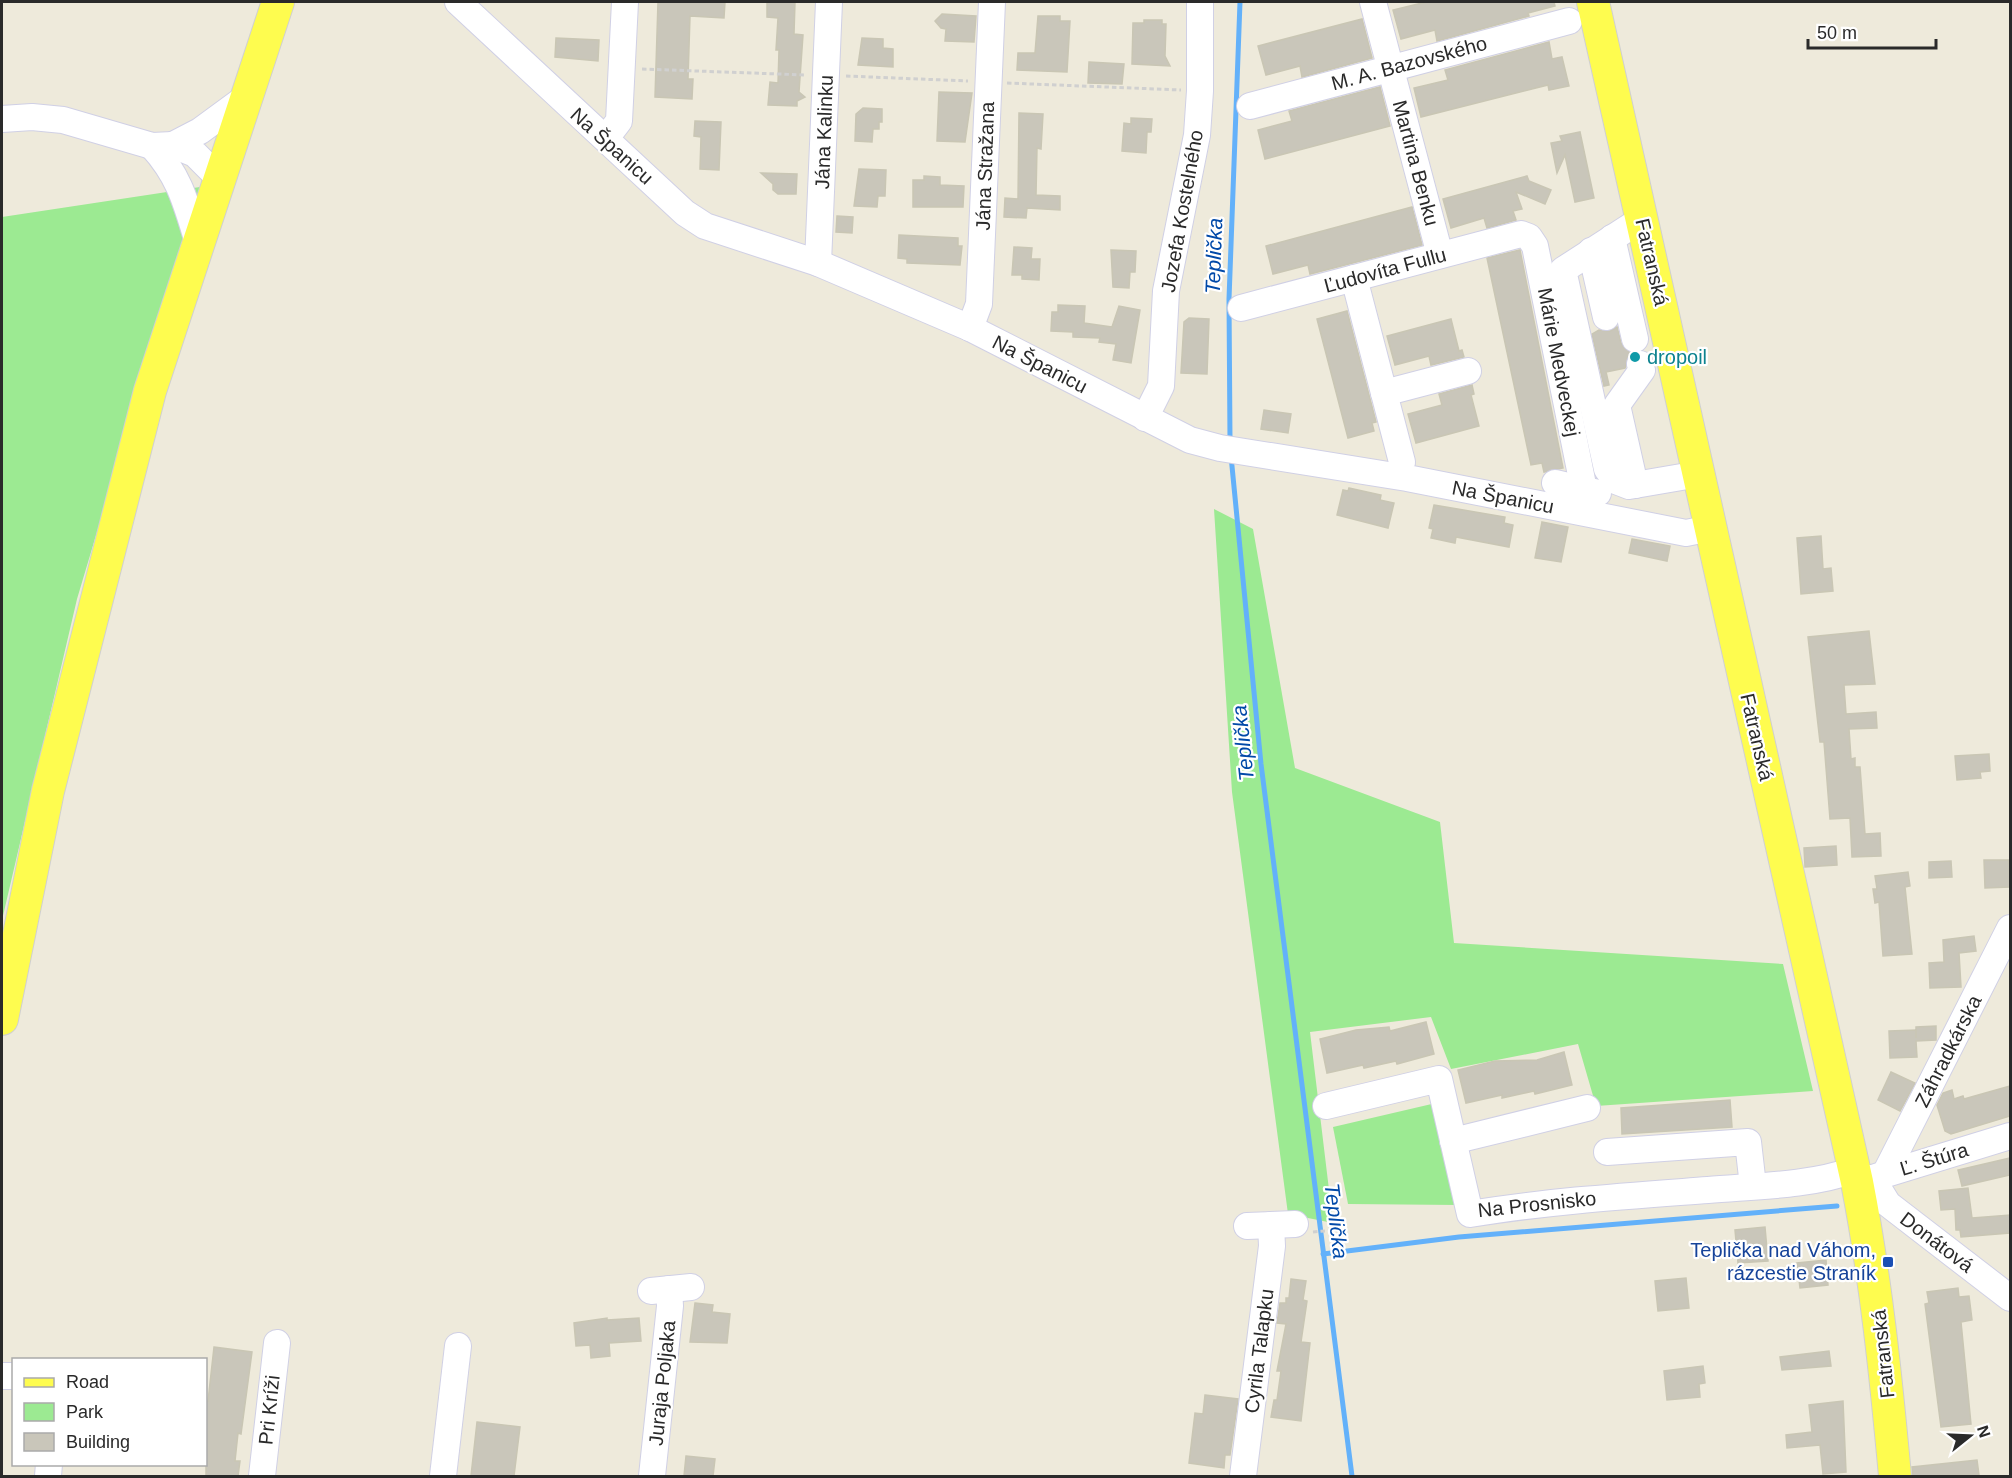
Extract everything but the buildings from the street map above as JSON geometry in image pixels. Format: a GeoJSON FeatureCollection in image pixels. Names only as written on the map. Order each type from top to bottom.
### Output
{"type":"FeatureCollection","features":[{"type":"Feature","properties":{"kind":"main road"},"geometry":{"type":"LineString","coordinates":[[2,1019],[29,878],[69,704],[150,390],[278,2]]}},
{"type":"Feature","properties":{"kind":"main road","name":"Fatranská"},"geometry":{"type":"LineString","coordinates":[[1593,2],[1711,528],[1867,1176],[1869,1243],[1883,1343],[1895,1476]]}},
{"type":"Feature","properties":{"kind":"street","name":"Na Španicu"},"geometry":{"type":"LineString","coordinates":[[458,2],[685,213],[705,225],[818,263],[970,328],[1190,440],[1228,449],[1407,478],[1686,533],[1711,528]]}},
{"type":"Feature","properties":{"kind":"street"},"geometry":{"type":"LineString","coordinates":[[606,138],[619,121],[625,2]]}},
{"type":"Feature","properties":{"kind":"street","name":"Jána Kalinku"},"geometry":{"type":"LineString","coordinates":[[818,263],[830,2]]}},
{"type":"Feature","properties":{"kind":"street","name":"Jána Stražana"},"geometry":{"type":"LineString","coordinates":[[970,328],[979,304],[992,2]]}},
{"type":"Feature","properties":{"kind":"street","name":"Jozefa Kostelného"},"geometry":{"type":"LineString","coordinates":[[1145,418],[1161,386],[1166,291],[1197,135],[1200,91],[1200,2]]}},
{"type":"Feature","properties":{"kind":"street","name":"Martina Benku"},"geometry":{"type":"LineString","coordinates":[[1373,2],[1440,255]]}},
{"type":"Feature","properties":{"kind":"street","name":"M. A. Bazovského"},"geometry":{"type":"LineString","coordinates":[[1250,106],[1569,21]]}},
{"type":"Feature","properties":{"kind":"street"},"geometry":{"type":"LineString","coordinates":[[163,146],[200,131],[245,98]]}},
{"type":"Feature","properties":{"kind":"street"},"geometry":{"type":"LineString","coordinates":[[2,119],[32,117],[63,120],[195,153],[219,178]]}},
{"type":"Feature","properties":{"kind":"street"},"geometry":{"type":"LineString","coordinates":[[163,146],[181,187],[198,242]]}},
{"type":"Feature","properties":{"kind":"street"},"geometry":{"type":"LineString","coordinates":[[1635,339],[1600,318],[1563,270],[1642,219]]}},
{"type":"Feature","properties":{"kind":"street","name":"Ľudovíta Fullu"},"geometry":{"type":"LineString","coordinates":[[1241,308],[1521,234],[1529,237]]}},
{"type":"Feature","properties":{"kind":"street","name":"Márie Medveckej"},"geometry":{"type":"LineString","coordinates":[[1529,237],[1535,246],[1584,490]]}},
{"type":"Feature","properties":{"kind":"street"},"geometry":{"type":"LineString","coordinates":[[1593,251],[1600,318],[1607,470],[1616,481],[1629,486],[1699,474]]}},
{"type":"Feature","properties":{"kind":"street"},"geometry":{"type":"LineString","coordinates":[[1354,278],[1402,462]]}},
{"type":"Feature","properties":{"kind":"street"},"geometry":{"type":"LineString","coordinates":[[1605,408],[1642,370],[1640,364]]}},
{"type":"Feature","properties":{"kind":"street"},"geometry":{"type":"LineString","coordinates":[[1384,393],[1468,371]]}},
{"type":"Feature","properties":{"kind":"street"},"geometry":{"type":"LineString","coordinates":[[1555,483],[1610,495]]}},
{"type":"Feature","properties":{"kind":"street","name":"Záhradkárska"},"geometry":{"type":"LineString","coordinates":[[1867,1176],[2010,927]]}},
{"type":"Feature","properties":{"kind":"street","name":"Na Prosnisko"},"geometry":{"type":"LineString","coordinates":[[1326,1106],[1439,1079],[1470,1214],[1537,1203],[1753,1186],[1837,1176],[1867,1176]]}},
{"type":"Feature","properties":{"kind":"street"},"geometry":{"type":"LineString","coordinates":[[1453,1140],[1587,1108]]}},
{"type":"Feature","properties":{"kind":"street","name":"Ľ. Štúra"},"geometry":{"type":"LineString","coordinates":[[1867,1176],[2010,1136]]}},
{"type":"Feature","properties":{"kind":"street"},"geometry":{"type":"LineString","coordinates":[[1607,1152],[1748,1142],[1753,1186]]}},
{"type":"Feature","properties":{"kind":"street","name":"Donátová"},"geometry":{"type":"LineString","coordinates":[[1867,1176],[1888,1204],[2010,1298]]}},
{"type":"Feature","properties":{"kind":"street","name":"Cyrila Talapku"},"geometry":{"type":"LineString","coordinates":[[1243,1476],[1272,1246],[1280,1227]]}},
{"type":"Feature","properties":{"kind":"street","name":"Juraja Poljaka"},"geometry":{"type":"LineString","coordinates":[[652,1476],[670,1289]]}},
{"type":"Feature","properties":{"kind":"street","name":"Pri Kríži"},"geometry":{"type":"LineString","coordinates":[[262,1476],[277,1343]]}},
{"type":"Feature","properties":{"kind":"street"},"geometry":{"type":"LineString","coordinates":[[443,1476],[458,1346]]}},
{"type":"Feature","properties":{"kind":"path"},"geometry":{"type":"LineString","coordinates":[[622,68],[1200,91]]}},
{"type":"Feature","properties":{"kind":"path"},"geometry":{"type":"LineString","coordinates":[[1280,1227],[1346,1229]]}},
{"type":"Feature","properties":{"kind":"green space"},"geometry":{"type":"Polygon","coordinates":[[[200,187],[77,599],[2,920],[2,217],[200,187]]]}},
{"type":"Feature","properties":{"kind":"green space"},"geometry":{"type":"Polygon","coordinates":[[[1214,509],[1253,529],[1295,768],[1440,822],[1454,943],[1783,964],[1813,1091],[1596,1106],[1578,1044],[1451,1069],[1431,1017],[1310,1032],[1333,1223],[1288,1214],[1232,792],[1214,509]]]}},
{"type":"Feature","properties":{"kind":"green space"},"geometry":{"type":"Polygon","coordinates":[[[1436,1103],[1458,1205],[1348,1204],[1333,1127],[1436,1103]]]}},
{"type":"Feature","properties":{"kind":"waterway","name":"Teplička"},"geometry":{"type":"LineString","coordinates":[[1230,441],[1229,299],[1240,2]]}},
{"type":"Feature","properties":{"kind":"waterway","name":"Teplička"},"geometry":{"type":"LineString","coordinates":[[1231,456],[1261,764],[1352,1476]]}},
{"type":"Feature","properties":{"kind":"waterway"},"geometry":{"type":"LineString","coordinates":[[1323,1254],[1459,1237],[1837,1206]]}},
{"type":"Feature","properties":{"kind":"place","name":"dropoil"},"geometry":{"type":"Point","coordinates":[1635,357]}},
{"type":"Feature","properties":{"kind":"place","name":"Teplička nad Váhom, rázcestie Straník"},"geometry":{"type":"Point","coordinates":[1888,1262]}}]}
